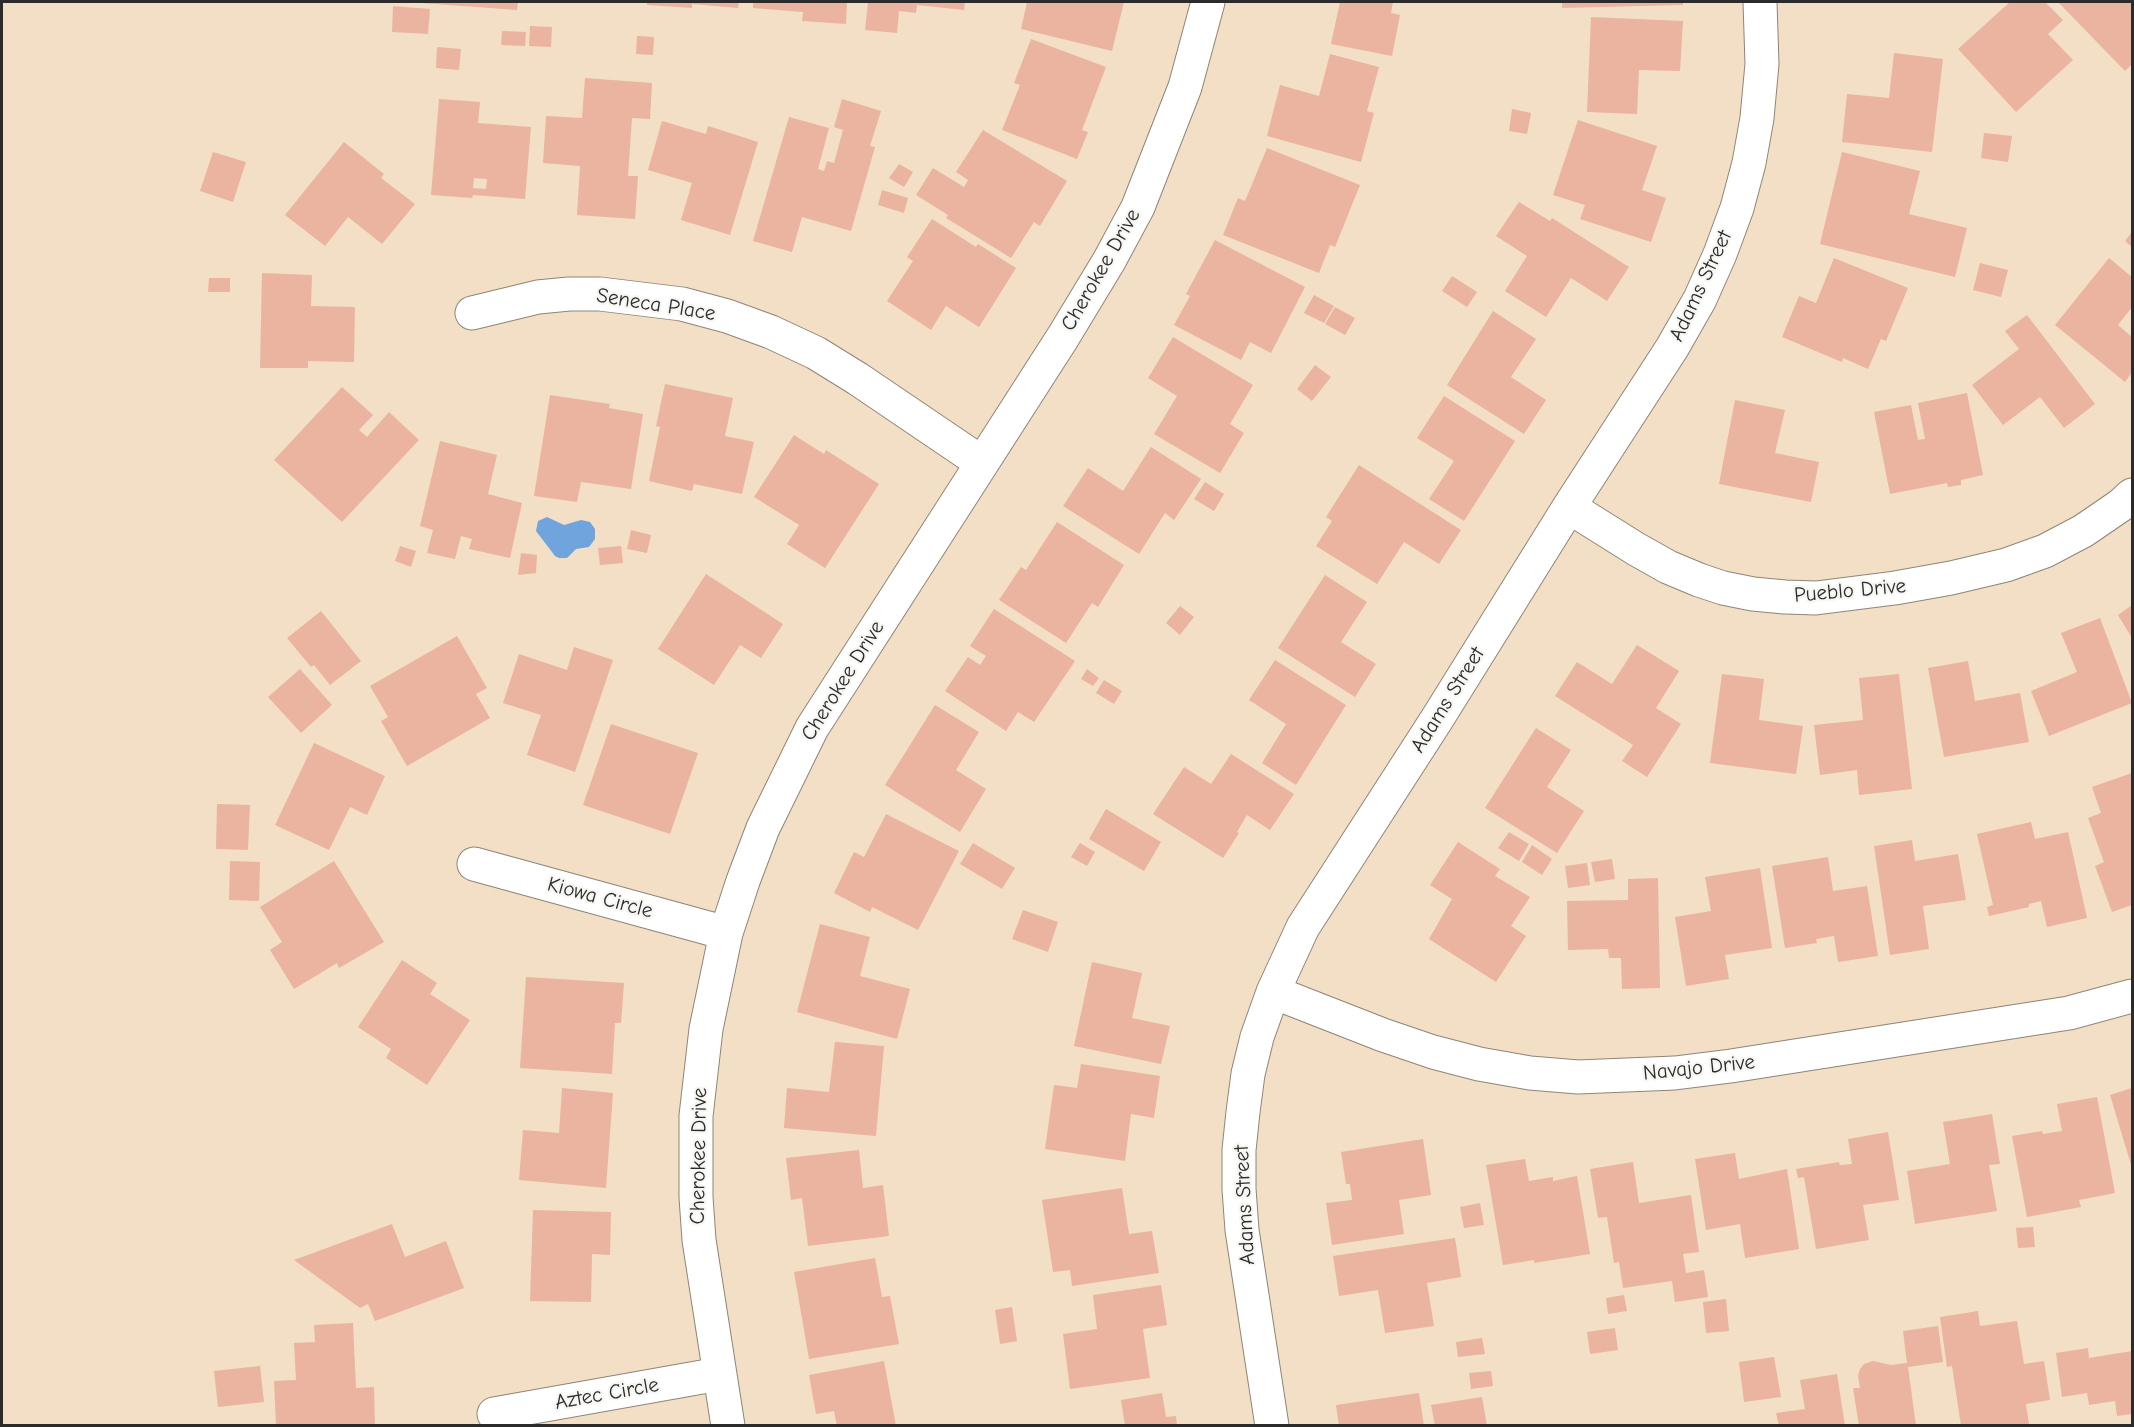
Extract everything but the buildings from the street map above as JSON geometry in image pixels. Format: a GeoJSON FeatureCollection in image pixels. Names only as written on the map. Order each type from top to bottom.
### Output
{"type":"FeatureCollection","features":[{"type":"Feature","properties":{"kind":"street","name":"Cherokee Drive"},"geometry":{"type":"LineString","coordinates":[[728,1425],[699,1240],[696,1197],[696,1116],[706,1029],[726,933],[763,828],[812,728],[1069,327],[1138,207],[1185,87],[1208,2]]}},
{"type":"Feature","properties":{"kind":"street","name":"Adams Street"},"geometry":{"type":"LineString","coordinates":[[1272,1425],[1242,1230],[1239,1189],[1239,1150],[1248,1074],[1257,1037],[1273,992],[1303,927],[1432,728],[1569,507],[1672,348],[1700,299],[1737,208],[1749,163],[1757,118],[1762,64],[1760,2]]}},
{"type":"Feature","properties":{"kind":"street","name":"Seneca Place"},"geometry":{"type":"LineString","coordinates":[[472,313],[538,297],[600,294],[682,304],[727,316],[771,332],[816,353],[982,463]]}},
{"type":"Feature","properties":{"kind":"street","name":"Pueblo Drive"},"geometry":{"type":"LineString","coordinates":[[1569,507],[1644,554],[1699,580],[1753,594],[1816,598],[1895,588],[2006,565],[2045,551],[2082,531],[2133,495]]}},
{"type":"Feature","properties":{"kind":"street","name":"Kiowa Circle"},"geometry":{"type":"LineString","coordinates":[[474,864],[726,933]]}},
{"type":"Feature","properties":{"kind":"street","name":"Navajo Drive"},"geometry":{"type":"LineString","coordinates":[[1273,992],[1433,1053],[1530,1073],[1578,1077],[1664,1074],[1731,1066],[2069,1013],[2133,996]]}},
{"type":"Feature","properties":{"kind":"street","name":"Aztec Circle"},"geometry":{"type":"LineString","coordinates":[[494,1414],[719,1374]]}},
{"type":"Feature","properties":{"kind":"water"},"geometry":{"type":"Polygon","coordinates":[[[547,517],[564,525],[581,520],[590,522],[595,529],[595,539],[589,547],[576,549],[567,558],[559,558],[536,531],[538,521],[547,517]]]}}]}
